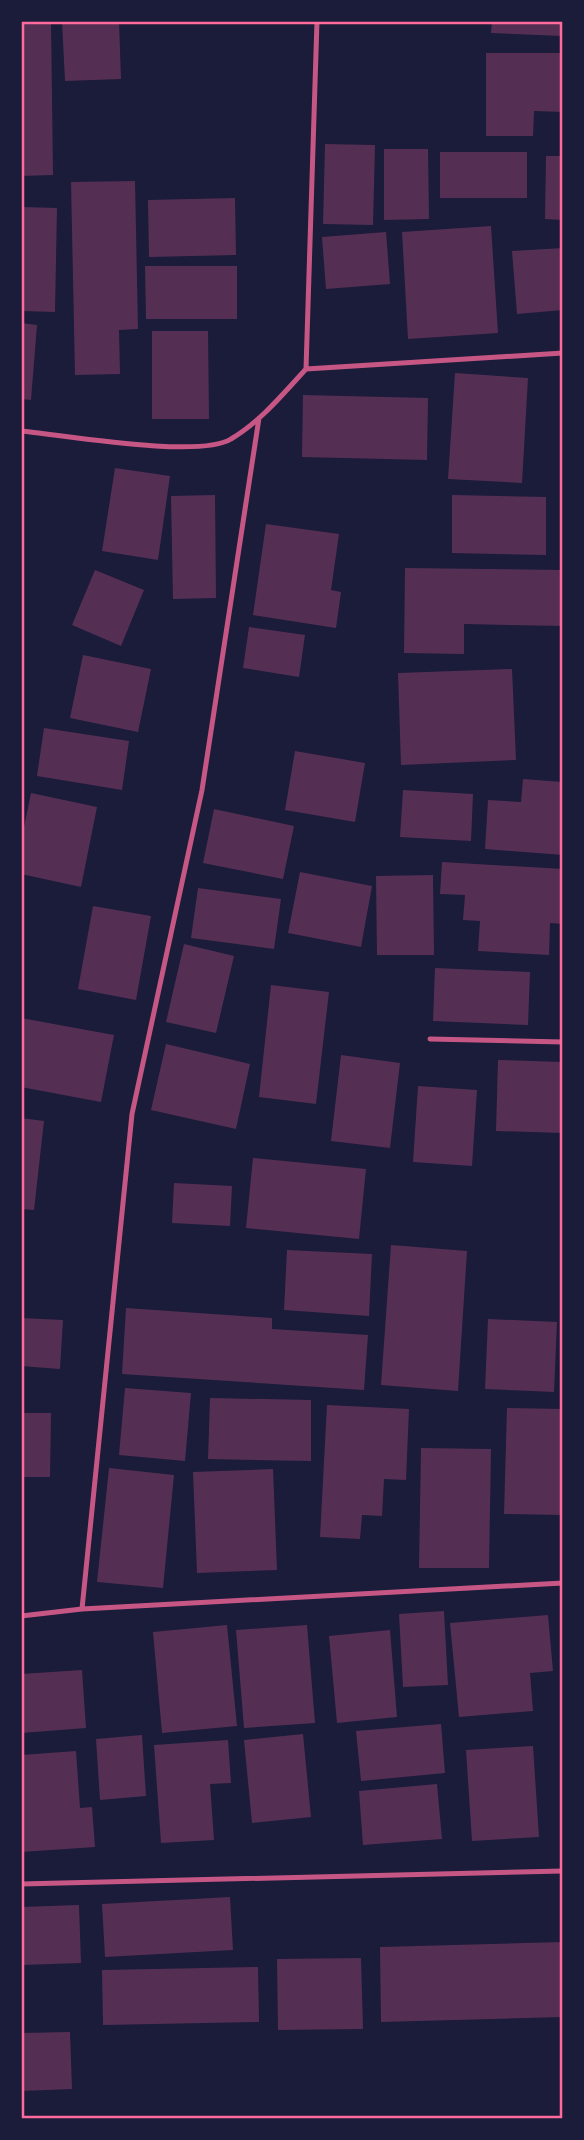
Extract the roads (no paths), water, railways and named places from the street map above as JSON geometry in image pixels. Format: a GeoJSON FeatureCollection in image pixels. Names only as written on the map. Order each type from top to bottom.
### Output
{"type":"FeatureCollection","features":[{"type":"Feature","properties":{"kind":"lane"},"geometry":{"type":"LineString","coordinates":[[21,431],[189,448],[228,441],[259,418],[306,369],[317,21]]}},
{"type":"Feature","properties":{"kind":"lane"},"geometry":{"type":"LineString","coordinates":[[306,369],[563,353]]}},
{"type":"Feature","properties":{"kind":"lane"},"geometry":{"type":"LineString","coordinates":[[82,1609],[132,1114],[202,790],[259,418]]}},
{"type":"Feature","properties":{"kind":"lane"},"geometry":{"type":"LineString","coordinates":[[430,1040],[563,1042]]}},
{"type":"Feature","properties":{"kind":"lane"},"geometry":{"type":"LineString","coordinates":[[21,1616],[82,1609],[563,1583]]}},
{"type":"Feature","properties":{"kind":"lane"},"geometry":{"type":"LineString","coordinates":[[21,1884],[563,1871]]}}]}
